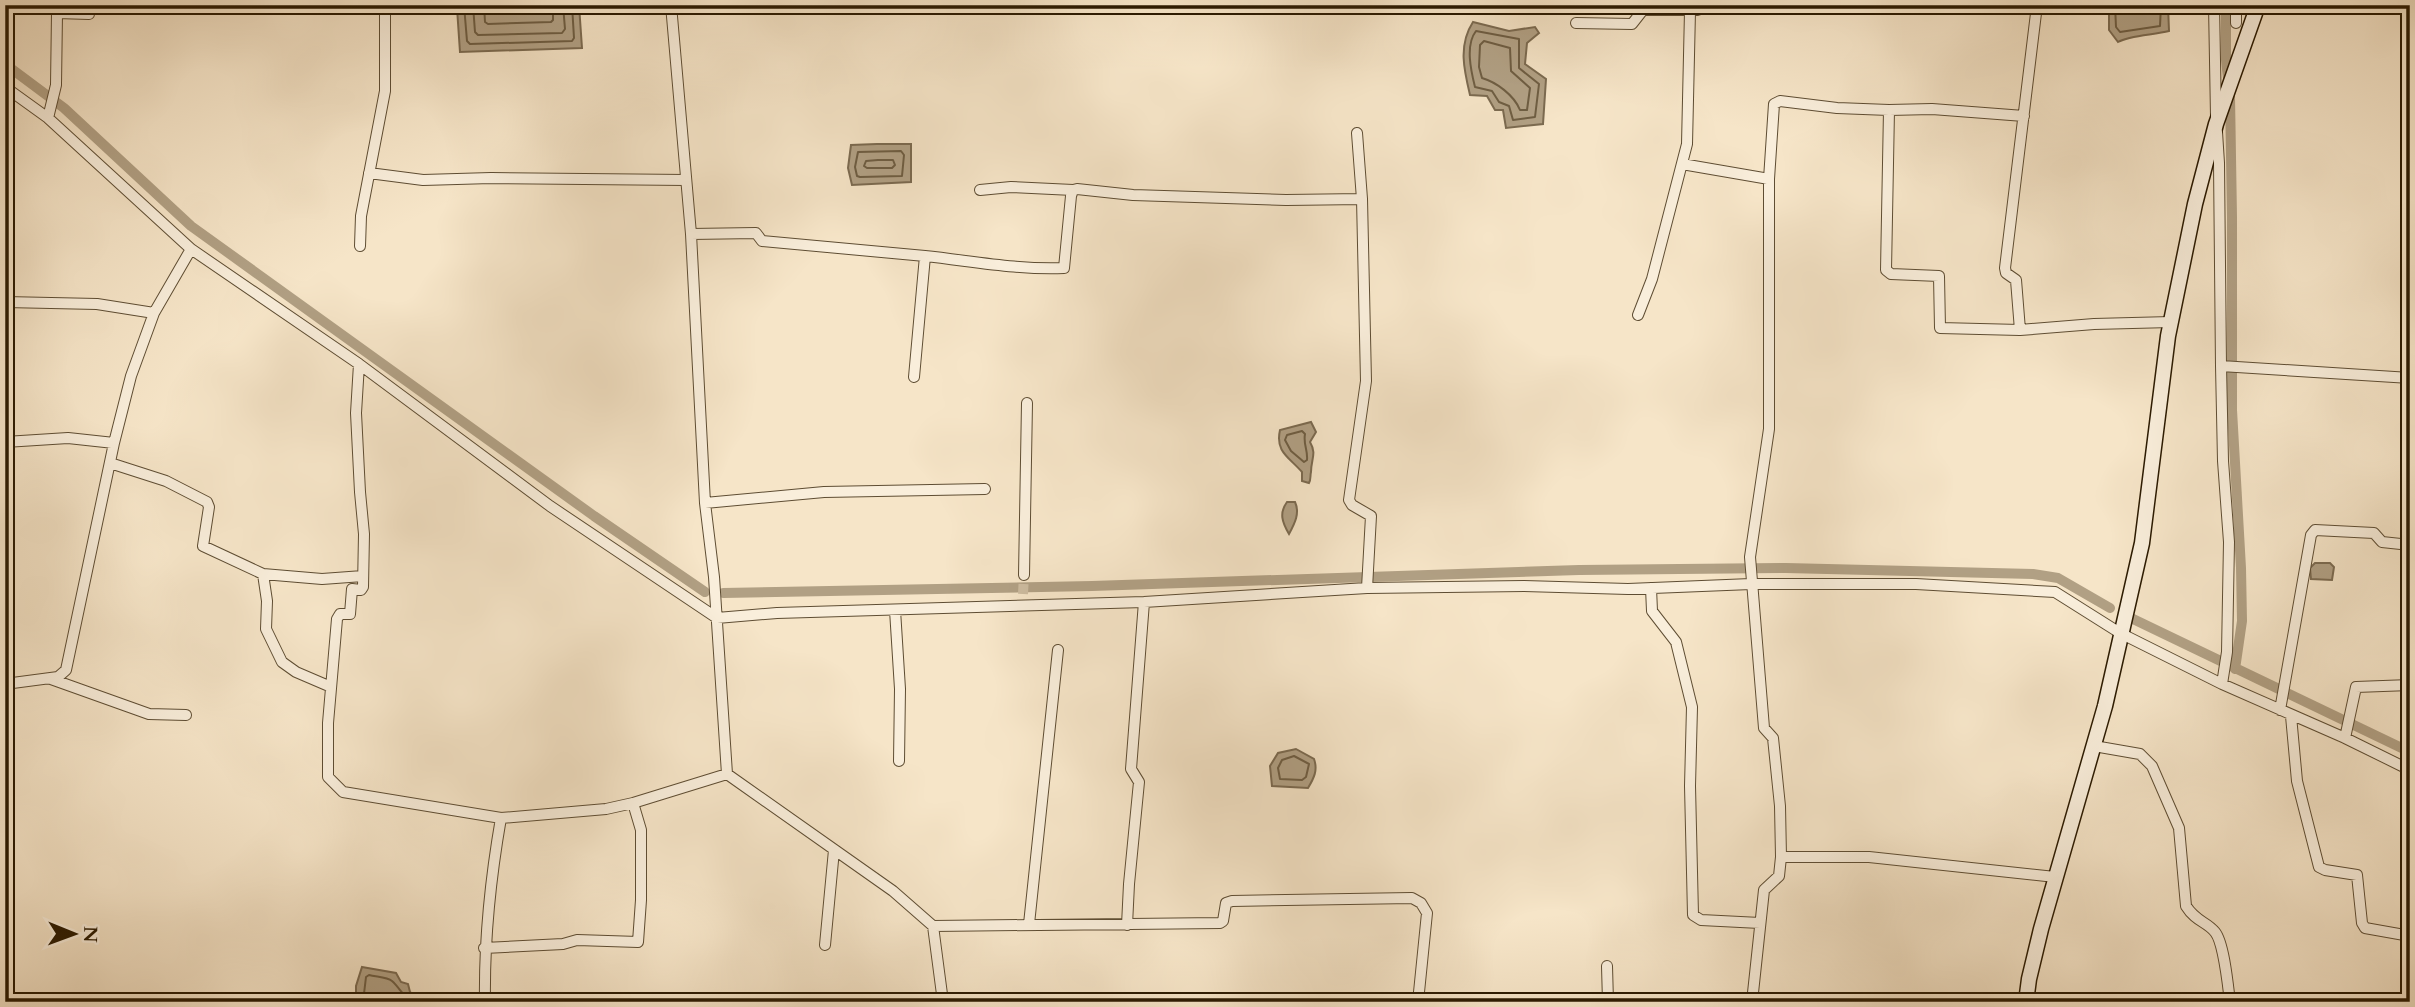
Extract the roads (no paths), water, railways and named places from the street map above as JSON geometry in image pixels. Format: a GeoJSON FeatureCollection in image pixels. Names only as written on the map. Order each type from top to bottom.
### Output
{"type":"FeatureCollection","features":[{"type":"Feature","properties":{"kind":"street"},"geometry":{"type":"LineString","coordinates":[[48,118],[56,85],[57,13],[89,14],[90,5]]}},
{"type":"Feature","properties":{"kind":"street"},"geometry":{"type":"LineString","coordinates":[[360,246],[361,216],[385,91],[386,5]]}},
{"type":"Feature","properties":{"kind":"street"},"geometry":{"type":"LineString","coordinates":[[671,5],[691,234],[705,503],[714,577],[727,774]]}},
{"type":"Feature","properties":{"kind":"street"},"geometry":{"type":"LineString","coordinates":[[1577,23],[1632,24],[1643,10],[1784,5]]}},
{"type":"Feature","properties":{"kind":"street"},"geometry":{"type":"LineString","coordinates":[[2020,330],[2016,280],[2006,273],[2006,268],[2037,5]]}},
{"type":"Feature","properties":{"kind":"street"},"geometry":{"type":"LineString","coordinates":[[2214,5],[2224,366],[2223,461],[2229,541],[2227,652],[2223,678]]}},
{"type":"Feature","properties":{"kind":"street"},"geometry":{"type":"LineString","coordinates":[[2236,5],[2236,23]]}},
{"type":"Feature","properties":{"kind":"street"},"geometry":{"type":"LineString","coordinates":[[2026,1002],[2029,979],[2055,877],[2094,746],[2142,543],[2161,385],[2195,204],[2218,118],[2258,5]]}},
{"type":"Feature","properties":{"kind":"street"},"geometry":{"type":"LineString","coordinates":[[1638,315],[1652,279],[1688,144],[1697,8]]}},
{"type":"Feature","properties":{"kind":"street"},"geometry":{"type":"LineString","coordinates":[[5,87],[48,118],[191,249],[359,364],[550,506],[717,618],[777,613],[895,610],[1023,599],[1144,602],[1367,584],[1651,588],[1751,580],[1916,584],[2055,592],[2120,633],[2281,705],[2291,716],[2346,734],[2410,771]]}},
{"type":"Feature","properties":{"kind":"street"},"geometry":{"type":"LineString","coordinates":[[1752,1002],[1764,890],[1780,873],[1781,857],[1780,806],[1773,738],[1763,728],[1750,557],[1769,429],[1769,179],[1774,104],[1777,102],[1889,110],[1933,108],[2024,116]]}},
{"type":"Feature","properties":{"kind":"street"},"geometry":{"type":"LineString","coordinates":[[1889,110],[1888,273],[1939,276],[1942,330],[2020,330],[2171,322]]}},
{"type":"Feature","properties":{"kind":"street"},"geometry":{"type":"LineString","coordinates":[[1357,133],[1362,199],[1366,381],[1349,500],[1352,505],[1371,516],[1367,584]]}},
{"type":"Feature","properties":{"kind":"street"},"geometry":{"type":"LineString","coordinates":[[1682,164],[1769,179]]}},
{"type":"Feature","properties":{"kind":"street"},"geometry":{"type":"LineString","coordinates":[[369,173],[423,180],[686,180]]}},
{"type":"Feature","properties":{"kind":"street"},"geometry":{"type":"LineString","coordinates":[[980,190],[1011,187],[1094,190],[1133,195],[1286,200],[1362,199]]}},
{"type":"Feature","properties":{"kind":"street"},"geometry":{"type":"LineString","coordinates":[[691,234],[756,233],[762,241],[973,260],[1000,266],[1064,268],[1073,190]]}},
{"type":"Feature","properties":{"kind":"street"},"geometry":{"type":"LineString","coordinates":[[5,684],[58,677],[65,670],[131,376],[153,313],[191,249]]}},
{"type":"Feature","properties":{"kind":"street"},"geometry":{"type":"LineString","coordinates":[[914,377],[925,257]]}},
{"type":"Feature","properties":{"kind":"street"},"geometry":{"type":"LineString","coordinates":[[5,302],[97,304],[153,313]]}},
{"type":"Feature","properties":{"kind":"street"},"geometry":{"type":"LineString","coordinates":[[359,364],[356,413],[359,492],[364,534],[363,576],[362,589],[352,589],[350,614],[338,616],[327,770],[332,782],[343,792],[501,818],[606,809],[727,774]]}},
{"type":"Feature","properties":{"kind":"street"},"geometry":{"type":"LineString","coordinates":[[2224,366],[2410,379]]}},
{"type":"Feature","properties":{"kind":"street"},"geometry":{"type":"LineString","coordinates":[[1024,575],[1027,402]]}},
{"type":"Feature","properties":{"kind":"street"},"geometry":{"type":"LineString","coordinates":[[5,442],[68,438],[114,443]]}},
{"type":"Feature","properties":{"kind":"street"},"geometry":{"type":"LineString","coordinates":[[110,463],[166,481],[207,502],[209,507],[203,546],[262,574],[322,579],[363,576]]}},
{"type":"Feature","properties":{"kind":"street"},"geometry":{"type":"LineString","coordinates":[[705,503],[824,492],[985,489]]}},
{"type":"Feature","properties":{"kind":"street"},"geometry":{"type":"LineString","coordinates":[[2281,705],[2311,535],[2315,530],[2374,533],[2382,542],[2410,545]]}},
{"type":"Feature","properties":{"kind":"street"},"geometry":{"type":"LineString","coordinates":[[262,574],[267,601],[266,629],[282,662],[296,672],[331,687]]}},
{"type":"Feature","properties":{"kind":"street"},"geometry":{"type":"LineString","coordinates":[[1651,588],[1652,611],[1676,642],[1692,707],[1690,786],[1693,915],[1701,920],[1760,923]]}},
{"type":"Feature","properties":{"kind":"street"},"geometry":{"type":"LineString","coordinates":[[1127,925],[1139,782],[1131,769],[1144,602]]}},
{"type":"Feature","properties":{"kind":"street"},"geometry":{"type":"LineString","coordinates":[[895,610],[900,689],[899,761]]}},
{"type":"Feature","properties":{"kind":"street"},"geometry":{"type":"LineString","coordinates":[[1029,924],[1058,650]]}},
{"type":"Feature","properties":{"kind":"street"},"geometry":{"type":"LineString","coordinates":[[51,678],[149,714],[186,715]]}},
{"type":"Feature","properties":{"kind":"street"},"geometry":{"type":"LineString","coordinates":[[2346,734],[2356,687],[2410,685]]}},
{"type":"Feature","properties":{"kind":"street"},"geometry":{"type":"LineString","coordinates":[[2291,716],[2297,781],[2319,867],[2357,875],[2362,923],[2365,928],[2410,936]]}},
{"type":"Feature","properties":{"kind":"street"},"geometry":{"type":"LineString","coordinates":[[2094,746],[2140,754],[2152,766],[2179,828],[2186,906],[2192,916],[2216,933],[2224,959],[2230,1002]]}},
{"type":"Feature","properties":{"kind":"street"},"geometry":{"type":"LineString","coordinates":[[727,774],[893,891],[933,926],[943,1002]]}},
{"type":"Feature","properties":{"kind":"street"},"geometry":{"type":"LineString","coordinates":[[484,948],[562,944],[577,940],[639,941],[641,830],[633,803]]}},
{"type":"Feature","properties":{"kind":"street"},"geometry":{"type":"LineString","coordinates":[[485,1002],[484,948],[488,900],[501,818]]}},
{"type":"Feature","properties":{"kind":"street"},"geometry":{"type":"LineString","coordinates":[[825,945],[834,850]]}},
{"type":"Feature","properties":{"kind":"street"},"geometry":{"type":"LineString","coordinates":[[1781,857],[1870,857],[2055,877]]}},
{"type":"Feature","properties":{"kind":"street"},"geometry":{"type":"LineString","coordinates":[[933,926],[1220,923],[1223,921],[1226,903],[1232,901],[1412,898],[1421,903],[1427,913],[1418,1002]]}},
{"type":"Feature","properties":{"kind":"street"},"geometry":{"type":"LineString","coordinates":[[1607,966],[1608,1002]]}},
{"type":"Feature","properties":{"kind":"water"},"geometry":{"type":"Polygon","coordinates":[[[465,5],[579,5],[582,48],[460,52],[457,8],[465,5]]]}},
{"type":"Feature","properties":{"kind":"water"},"geometry":{"type":"Polygon","coordinates":[[[2109,5],[2168,5],[2169,31],[2118,42],[2109,30],[2109,5]]]}},
{"type":"Feature","properties":{"kind":"water"},"geometry":{"type":"Polygon","coordinates":[[[1473,22],[1509,31],[1535,27],[1539,33],[1527,43],[1525,64],[1546,79],[1543,124],[1506,128],[1503,110],[1495,110],[1487,96],[1470,95],[1464,67],[1464,49],[1473,22]]]}},
{"type":"Feature","properties":{"kind":"water"},"geometry":{"type":"Polygon","coordinates":[[[911,144],[911,182],[852,185],[848,168],[851,145],[911,144]]]}},
{"type":"Feature","properties":{"kind":"water"},"geometry":{"type":"Polygon","coordinates":[[[1311,422],[1316,432],[1310,442],[1313,453],[1309,483],[1302,481],[1302,472],[1284,454],[1279,438],[1280,430],[1311,422]]]}},
{"type":"Feature","properties":{"kind":"water"},"geometry":{"type":"Polygon","coordinates":[[[1287,502],[1295,502],[1297,510],[1289,534],[1282,518],[1287,502]]]}},
{"type":"Feature","properties":{"kind":"water"},"geometry":{"type":"Polygon","coordinates":[[[2315,563],[2330,563],[2334,567],[2332,580],[2311,579],[2310,568],[2315,563]]]}},
{"type":"Feature","properties":{"kind":"water"},"geometry":{"type":"Polygon","coordinates":[[[1296,749],[1314,759],[1315,774],[1308,788],[1272,786],[1270,766],[1278,753],[1296,749]]]}},
{"type":"Feature","properties":{"kind":"water"},"geometry":{"type":"Polygon","coordinates":[[[362,967],[396,973],[401,982],[408,984],[414,995],[451,998],[449,1002],[356,1002],[356,986],[362,967]]]}},
{"type":"Feature","properties":{"kind":"waterway"},"geometry":{"type":"LineString","coordinates":[[2226,5],[2232,217],[2232,410],[2242,621],[2235,669]]}},
{"type":"Feature","properties":{"kind":"waterway"},"geometry":{"type":"LineString","coordinates":[[5,64],[64,108],[191,226],[594,516],[705,592]]}},
{"type":"Feature","properties":{"kind":"waterway"},"geometry":{"type":"LineString","coordinates":[[723,593],[1092,586],[1579,570],[1786,568],[2033,574],[2058,578],[2110,608]]}},
{"type":"Feature","properties":{"kind":"waterway"},"geometry":{"type":"LineString","coordinates":[[2131,618],[2410,752]]}},
{"type":"Feature","properties":{"kind":"tunnel"},"geometry":{"type":"LineString","coordinates":[[1023,594],[1024,575]]}}]}
